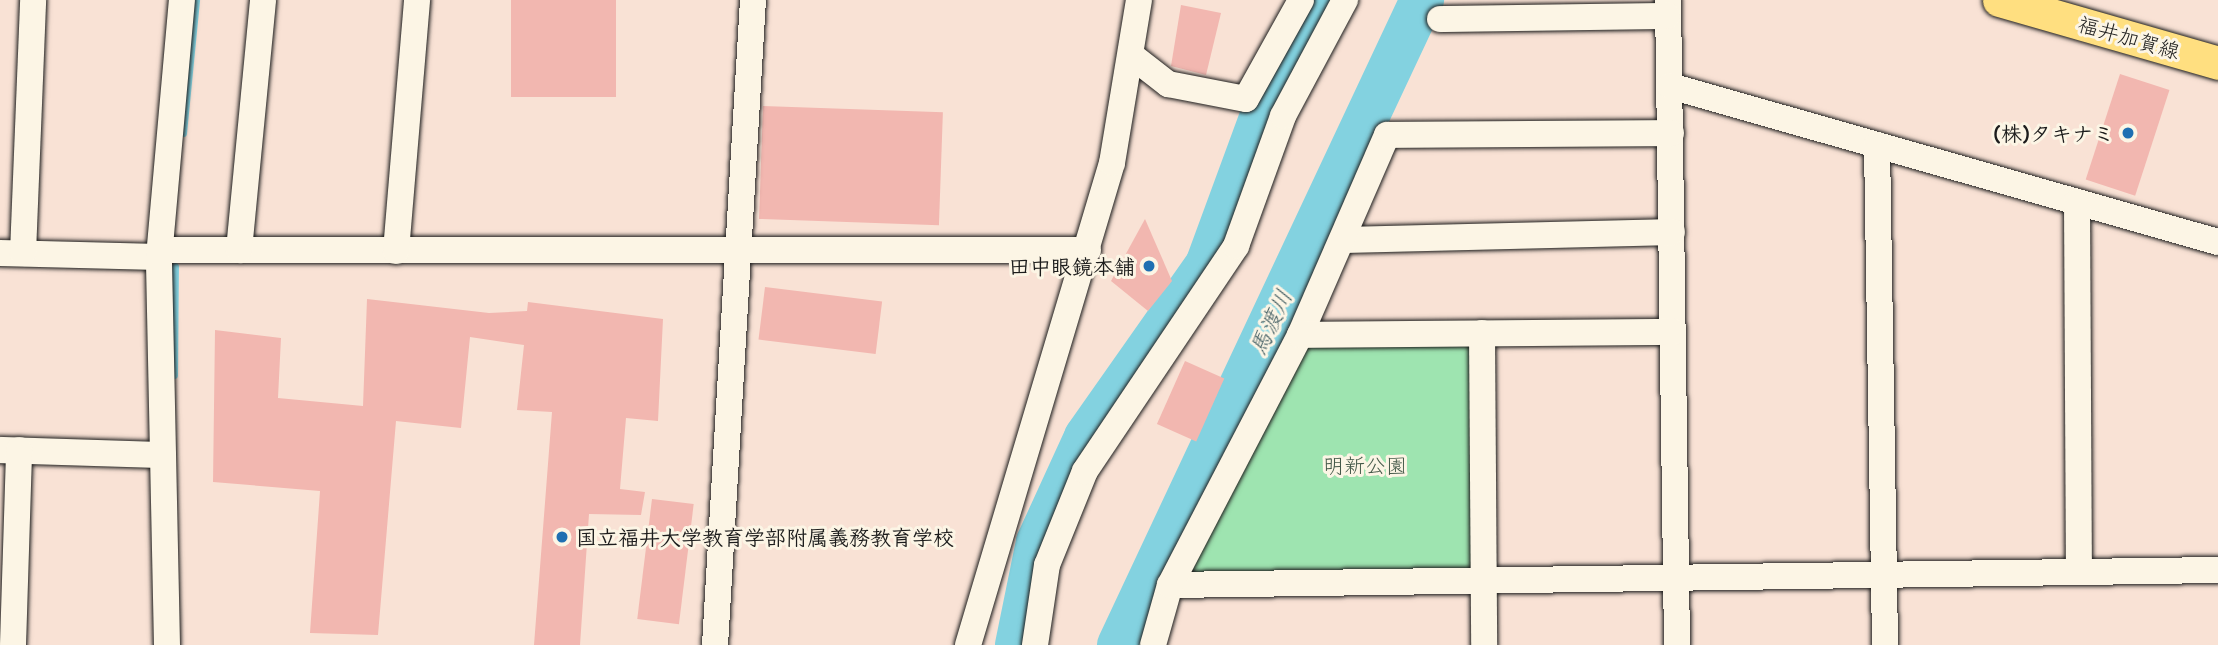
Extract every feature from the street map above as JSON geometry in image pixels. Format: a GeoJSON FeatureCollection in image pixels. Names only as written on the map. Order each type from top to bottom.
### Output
{"type":"FeatureCollection","features":[{"type":"Feature","properties":{"kind":"main road","name":"福井加賀線"},"geometry":{"type":"LineString","coordinates":[[1999,0],[2218,63]]}},
{"type":"Feature","properties":{"kind":"street"},"geometry":{"type":"LineString","coordinates":[[33,0],[11,253],[239,250],[741,254],[1088,250]]}},
{"type":"Feature","properties":{"kind":"street"},"geometry":{"type":"LineString","coordinates":[[167,645],[159,253],[182,0]]}},
{"type":"Feature","properties":{"kind":"street"},"geometry":{"type":"LineString","coordinates":[[239,250],[263,0]]}},
{"type":"Feature","properties":{"kind":"street"},"geometry":{"type":"LineString","coordinates":[[396,251],[417,0]]}},
{"type":"Feature","properties":{"kind":"street"},"geometry":{"type":"LineString","coordinates":[[715,645],[741,254],[753,0]]}},
{"type":"Feature","properties":{"kind":"street"},"geometry":{"type":"LineString","coordinates":[[969,644],[1088,250],[1132,57],[1139,0]]}},
{"type":"Feature","properties":{"kind":"street"},"geometry":{"type":"LineString","coordinates":[[1132,57],[1168,84],[1246,99],[1301,0]]}},
{"type":"Feature","properties":{"kind":"street"},"geometry":{"type":"LineString","coordinates":[[1035,645],[1047,565],[1085,471],[1236,246],[1283,116],[1345,0]]}},
{"type":"Feature","properties":{"kind":"street"},"geometry":{"type":"LineString","coordinates":[[1440,19],[1668,8],[1677,645]]}},
{"type":"Feature","properties":{"kind":"street"},"geometry":{"type":"LineString","coordinates":[[1670,86],[2218,242]]}},
{"type":"Feature","properties":{"kind":"street"},"geometry":{"type":"LineString","coordinates":[[1153,645],[1170,585],[1347,240],[1387,135],[1671,132]]}},
{"type":"Feature","properties":{"kind":"street"},"geometry":{"type":"LineString","coordinates":[[1877,145],[1885,645]]}},
{"type":"Feature","properties":{"kind":"street"},"geometry":{"type":"LineString","coordinates":[[2077,202],[2079,572]]}},
{"type":"Feature","properties":{"kind":"street"},"geometry":{"type":"LineString","coordinates":[[1347,240],[1672,232]]}},
{"type":"Feature","properties":{"kind":"street"},"geometry":{"type":"LineString","coordinates":[[1300,334],[1673,332]]}},
{"type":"Feature","properties":{"kind":"street"},"geometry":{"type":"LineString","coordinates":[[1482,333],[1484,645]]}},
{"type":"Feature","properties":{"kind":"street"},"geometry":{"type":"LineString","coordinates":[[13,645],[10,450],[163,456]]}},
{"type":"Feature","properties":{"kind":"street"},"geometry":{"type":"LineString","coordinates":[[1170,585],[2218,570]]}},
{"type":"Feature","properties":{"kind":"green space","name":"明新公園"},"geometry":{"type":"Polygon","coordinates":[[[1482,333],[1485,580],[1170,585],[1300,335],[1482,333]]]}},
{"type":"Feature","properties":{"kind":"building"},"geometry":{"type":"Polygon","coordinates":[[[511,0],[616,0],[616,97],[511,97],[511,0]]]}},
{"type":"Feature","properties":{"kind":"building"},"geometry":{"type":"Polygon","coordinates":[[[1181,5],[1221,13],[1206,75],[1171,66],[1181,5]]]}},
{"type":"Feature","properties":{"kind":"building"},"geometry":{"type":"Polygon","coordinates":[[[2120,74],[2169,90],[2135,196],[2086,180],[2120,74]]]}},
{"type":"Feature","properties":{"kind":"building"},"geometry":{"type":"Polygon","coordinates":[[[763,106],[943,112],[939,225],[759,219],[763,106]]]}},
{"type":"Feature","properties":{"kind":"building"},"geometry":{"type":"Polygon","coordinates":[[[1145,219],[1172,281],[1148,311],[1111,281],[1145,219]]]}},
{"type":"Feature","properties":{"kind":"building"},"geometry":{"type":"Polygon","coordinates":[[[765,287],[882,301],[876,354],[759,340],[765,287]]]}},
{"type":"Feature","properties":{"kind":"building"},"geometry":{"type":"Polygon","coordinates":[[[367,299],[489,313],[527,311],[528,302],[663,319],[658,421],[626,418],[620,489],[645,492],[641,515],[589,514],[580,645],[534,645],[552,412],[517,410],[524,345],[470,337],[461,428],[396,421],[378,635],[310,633],[320,491],[213,482],[215,330],[281,338],[278,398],[363,406],[367,299]]]}},
{"type":"Feature","properties":{"kind":"building"},"geometry":{"type":"Polygon","coordinates":[[[1185,361],[1224,378],[1196,442],[1157,424],[1185,361]]]}},
{"type":"Feature","properties":{"kind":"building"},"geometry":{"type":"Polygon","coordinates":[[[652,499],[694,504],[679,624],[637,619],[652,499]]]}},
{"type":"Feature","properties":{"kind":"waterway"},"geometry":{"type":"LineString","coordinates":[[183,133],[196,0]]}},
{"type":"Feature","properties":{"kind":"waterway"},"geometry":{"type":"LineString","coordinates":[[1017,645],[1038,542],[1086,437],[1207,265],[1281,64],[1321,0]]}},
{"type":"Feature","properties":{"kind":"waterway","name":"馬渡川"},"geometry":{"type":"LineString","coordinates":[[1119,645],[1422,0]]}},
{"type":"Feature","properties":{"kind":"waterway"},"geometry":{"type":"LineString","coordinates":[[174,375],[175,266]]}},
{"type":"Feature","properties":{"kind":"place","name":"(株)タキナミ"},"geometry":{"type":"Point","coordinates":[2128,133]}},
{"type":"Feature","properties":{"kind":"place","name":"田中眼鏡本舗"},"geometry":{"type":"Point","coordinates":[1149,266]}},
{"type":"Feature","properties":{"kind":"place","name":"国立福井大学教育学部附属義務教育学校"},"geometry":{"type":"Point","coordinates":[562,537]}}]}
